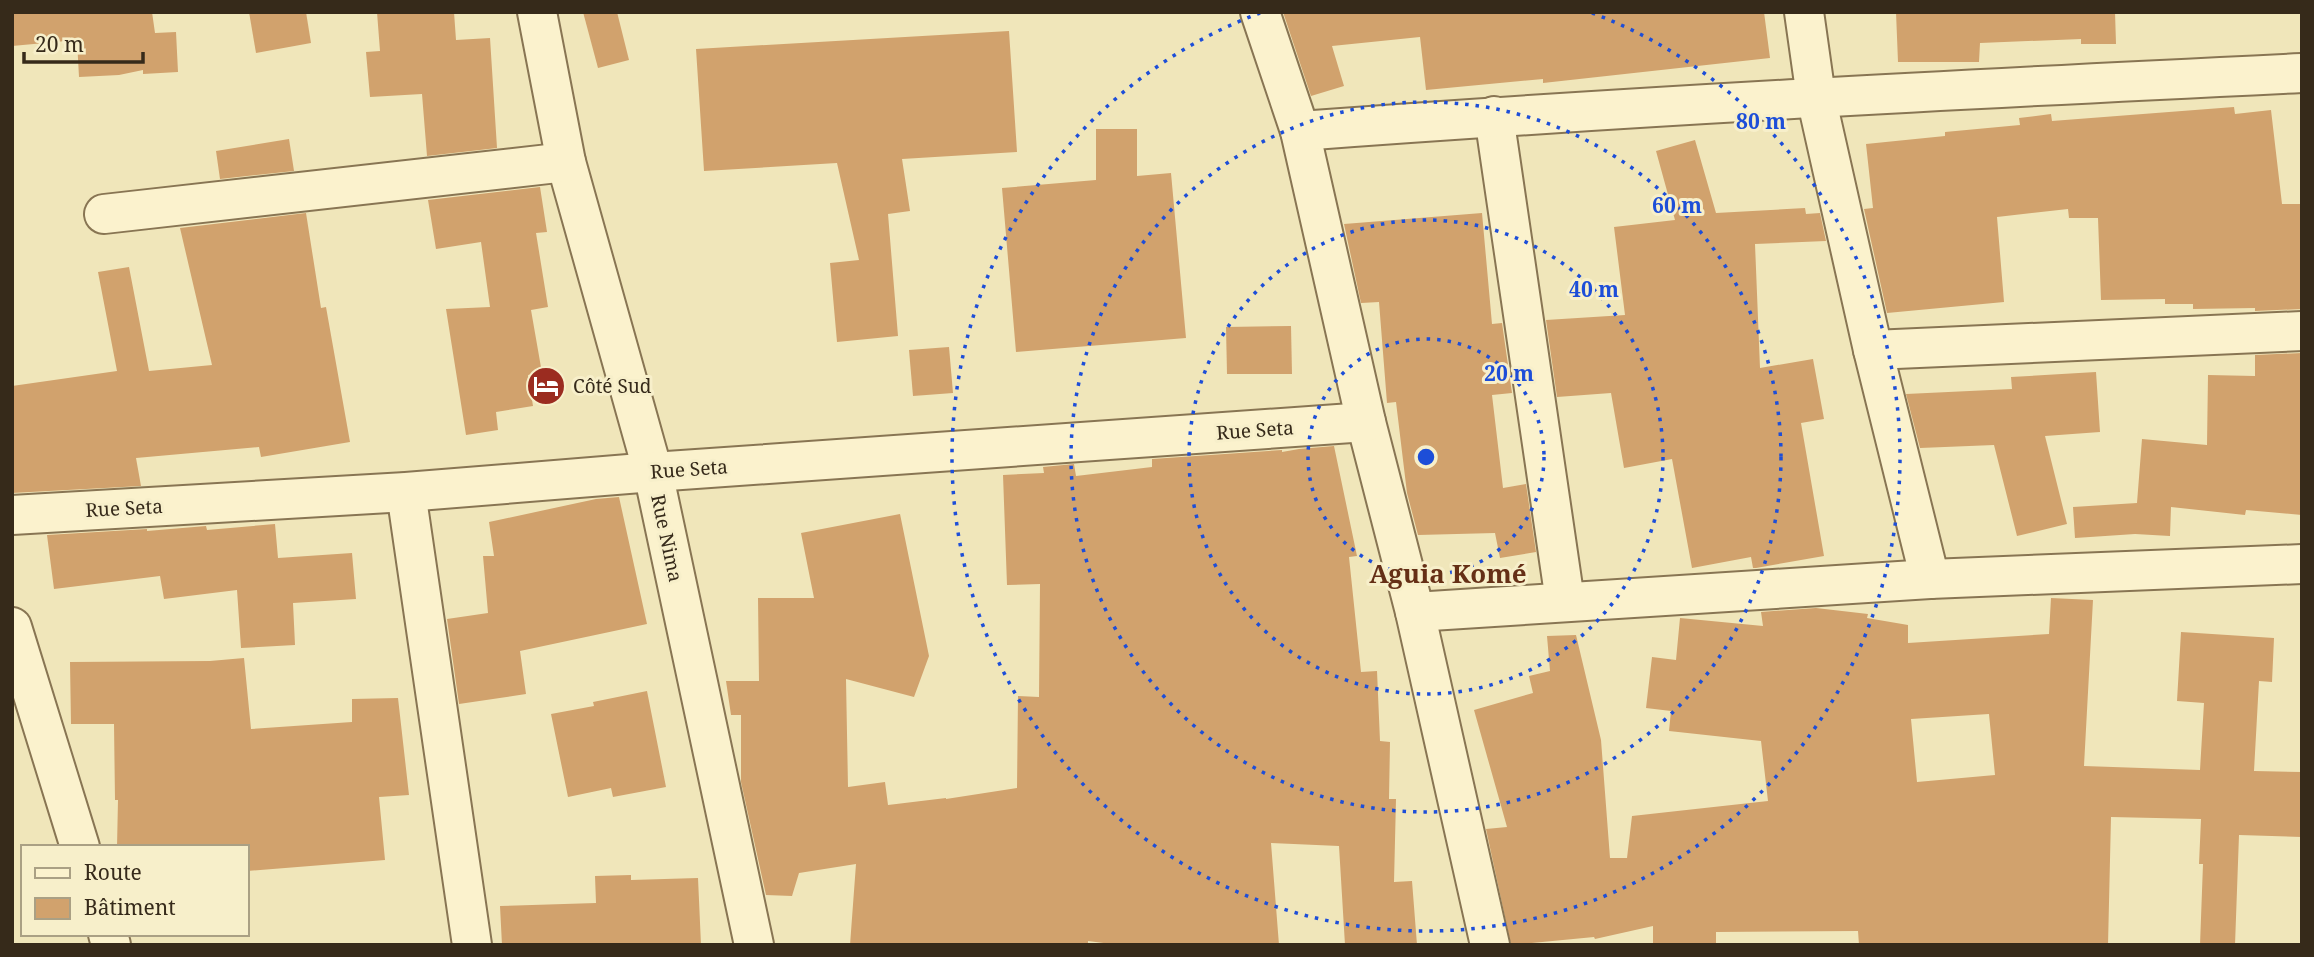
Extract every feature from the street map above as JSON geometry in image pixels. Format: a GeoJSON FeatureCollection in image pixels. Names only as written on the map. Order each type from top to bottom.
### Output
{"type":"FeatureCollection","features":[{"type":"Feature","properties":{"kind":"street","name":"Rue Nima"},"geometry":{"type":"LineString","coordinates":[[537,12],[566,162],[653,471],[754,945]]}},
{"type":"Feature","properties":{"kind":"street"},"geometry":{"type":"LineString","coordinates":[[1261,12],[1300,131],[1366,422],[1415,612],[1490,945]]}},
{"type":"Feature","properties":{"kind":"street"},"geometry":{"type":"LineString","coordinates":[[1804,12],[1815,97],[1873,350],[1930,579]]}},
{"type":"Feature","properties":{"kind":"street"},"geometry":{"type":"LineString","coordinates":[[1300,131],[1494,116],[1815,97],[2302,72]]}},
{"type":"Feature","properties":{"kind":"street"},"geometry":{"type":"LineString","coordinates":[[1494,116],[1565,601]]}},
{"type":"Feature","properties":{"kind":"street"},"geometry":{"type":"LineString","coordinates":[[104,214],[566,162]]}},
{"type":"Feature","properties":{"kind":"street"},"geometry":{"type":"LineString","coordinates":[[1873,350],[2302,331]]}},
{"type":"Feature","properties":{"kind":"street","name":"Rue Seta"},"geometry":{"type":"LineString","coordinates":[[12,515],[406,492],[653,471],[1366,422]]}},
{"type":"Feature","properties":{"kind":"street"},"geometry":{"type":"LineString","coordinates":[[406,492],[472,945]]}},
{"type":"Feature","properties":{"kind":"street"},"geometry":{"type":"LineString","coordinates":[[1415,612],[1930,579],[2302,564]]}},
{"type":"Feature","properties":{"kind":"street"},"geometry":{"type":"LineString","coordinates":[[12,627],[79,845]]}},
{"type":"Feature","properties":{"kind":"building"},"geometry":{"type":"Polygon","coordinates":[[[12,12],[152,12],[155,33],[176,32],[178,72],[143,74],[143,70],[119,75],[79,77],[77,40],[12,46],[12,12]]]}},
{"type":"Feature","properties":{"kind":"building"},"geometry":{"type":"Polygon","coordinates":[[[249,12],[306,12],[311,43],[256,53],[249,12]]]}},
{"type":"Feature","properties":{"kind":"building"},"geometry":{"type":"Polygon","coordinates":[[[377,12],[454,12],[456,40],[490,38],[497,148],[427,156],[422,94],[370,97],[366,52],[380,51],[377,12]]]}},
{"type":"Feature","properties":{"kind":"building"},"geometry":{"type":"Polygon","coordinates":[[[583,12],[617,12],[629,60],[598,68],[583,12]]]}},
{"type":"Feature","properties":{"kind":"building"},"geometry":{"type":"Polygon","coordinates":[[[1283,12],[1764,12],[1770,58],[1543,83],[1543,79],[1426,90],[1420,37],[1332,46],[1344,86],[1311,96],[1283,12]]]}},
{"type":"Feature","properties":{"kind":"building"},"geometry":{"type":"Polygon","coordinates":[[[1896,12],[2115,12],[2116,44],[2081,44],[2081,39],[1980,43],[1979,62],[1898,62],[1896,12]]]}},
{"type":"Feature","properties":{"kind":"building"},"geometry":{"type":"Polygon","coordinates":[[[1009,31],[1017,152],[902,159],[910,211],[888,214],[898,336],[837,342],[830,263],[859,260],[837,163],[704,171],[696,49],[1009,31]]]}},
{"type":"Feature","properties":{"kind":"building"},"geometry":{"type":"Polygon","coordinates":[[[2234,107],[2235,114],[2271,110],[2282,204],[2302,204],[2302,309],[2193,309],[2193,304],[2165,304],[2165,299],[2101,300],[2098,218],[2069,218],[2068,209],[1997,217],[2004,302],[1887,313],[1864,209],[1873,208],[1866,144],[1945,136],[1945,132],[2020,125],[2019,118],[2051,114],[2052,121],[2234,107]]]}},
{"type":"Feature","properties":{"kind":"building"},"geometry":{"type":"Polygon","coordinates":[[[1096,129],[1137,129],[1137,176],[1171,173],[1186,338],[1016,352],[1002,188],[1096,180],[1096,129]]]}},
{"type":"Feature","properties":{"kind":"building"},"geometry":{"type":"Polygon","coordinates":[[[289,139],[294,171],[220,179],[216,151],[289,139]]]}},
{"type":"Feature","properties":{"kind":"building"},"geometry":{"type":"Polygon","coordinates":[[[1695,140],[1716,213],[1805,208],[1806,214],[1820,213],[1826,241],[1755,244],[1760,368],[1813,359],[1824,419],[1801,423],[1824,556],[1756,568],[1753,568],[1751,557],[1692,568],[1672,459],[1624,468],[1611,393],[1557,397],[1546,320],[1625,315],[1614,227],[1675,220],[1656,151],[1695,140]]]}},
{"type":"Feature","properties":{"kind":"building"},"geometry":{"type":"Polygon","coordinates":[[[540,187],[547,232],[536,233],[548,307],[531,310],[542,373],[528,375],[533,406],[496,412],[498,430],[466,435],[446,309],[490,307],[481,242],[436,249],[428,200],[540,187]]]}},
{"type":"Feature","properties":{"kind":"building"},"geometry":{"type":"Polygon","coordinates":[[[306,213],[321,308],[326,307],[350,442],[261,457],[259,447],[136,458],[141,486],[12,493],[12,386],[117,371],[98,272],[129,267],[149,371],[212,365],[180,228],[306,213]]]}},
{"type":"Feature","properties":{"kind":"building"},"geometry":{"type":"Polygon","coordinates":[[[1482,213],[1492,324],[1502,323],[1512,393],[1492,395],[1503,488],[1526,484],[1536,552],[1500,558],[1495,533],[1418,535],[1407,493],[1396,402],[1387,403],[1379,302],[1361,303],[1344,224],[1482,213]]]}},
{"type":"Feature","properties":{"kind":"building"},"geometry":{"type":"Polygon","coordinates":[[[1291,326],[1292,374],[1227,374],[1226,327],[1291,326]]]}},
{"type":"Feature","properties":{"kind":"building"},"geometry":{"type":"Polygon","coordinates":[[[949,347],[953,393],[913,396],[909,350],[949,347]]]}},
{"type":"Feature","properties":{"kind":"building"},"geometry":{"type":"Polygon","coordinates":[[[2302,353],[2302,515],[2246,510],[2245,515],[2171,507],[2170,536],[2135,534],[2075,538],[2073,507],[2137,503],[2142,439],[2207,445],[2208,375],[2255,376],[2255,355],[2302,353]]]}},
{"type":"Feature","properties":{"kind":"building"},"geometry":{"type":"Polygon","coordinates":[[[2096,372],[2100,432],[2045,436],[2067,524],[2017,536],[1994,445],[1920,448],[1906,394],[2012,389],[2011,377],[2096,372]]]}},
{"type":"Feature","properties":{"kind":"building"},"geometry":{"type":"Polygon","coordinates":[[[1334,446],[1357,556],[1349,557],[1361,672],[1377,671],[1380,741],[1390,742],[1389,799],[1396,799],[1394,882],[1412,881],[1417,945],[1345,945],[1339,846],[1271,843],[1279,945],[1119,945],[1088,941],[1088,945],[850,945],[856,864],[799,873],[792,896],[766,895],[741,782],[741,715],[731,715],[726,681],[759,681],[758,598],[814,598],[801,533],[900,514],[929,656],[914,697],[846,679],[848,787],[885,782],[888,805],[1017,788],[1018,696],[1039,697],[1040,584],[1007,585],[1003,475],[1044,473],[1043,467],[1074,464],[1076,476],[1152,467],[1152,459],[1282,452],[1334,446]]]}},
{"type":"Feature","properties":{"kind":"building"},"geometry":{"type":"Polygon","coordinates":[[[619,497],[647,624],[520,651],[526,694],[459,704],[447,619],[488,613],[483,556],[494,556],[489,522],[596,499],[619,497]]]}},
{"type":"Feature","properties":{"kind":"building"},"geometry":{"type":"Polygon","coordinates":[[[275,524],[278,558],[352,553],[356,599],[293,603],[295,645],[241,648],[237,590],[164,599],[160,576],[54,589],[47,535],[206,526],[207,530],[275,524]]]}},
{"type":"Feature","properties":{"kind":"building"},"geometry":{"type":"Polygon","coordinates":[[[2051,598],[2093,600],[2084,766],[2200,770],[2204,703],[2177,701],[2181,632],[2274,638],[2272,682],[2259,681],[2254,771],[2302,772],[2302,837],[2239,835],[2235,945],[2200,945],[2203,864],[2199,864],[2201,819],[2111,817],[2108,945],[1859,945],[1858,931],[1716,932],[1716,945],[1653,945],[1653,926],[1595,939],[1511,945],[1486,829],[1507,827],[1474,710],[1533,693],[1529,676],[1550,671],[1547,636],[1576,635],[1601,740],[1610,858],[1627,858],[1632,816],[1768,801],[1761,741],[1669,731],[1671,711],[1646,708],[1652,657],[1676,660],[1680,618],[1763,626],[1761,612],[1816,608],[1868,614],[1867,618],[1908,625],[1908,643],[2049,634],[2051,598]],[[1989,714],[1911,719],[1917,782],[1995,775],[1989,714]]]}},
{"type":"Feature","properties":{"kind":"building"},"geometry":{"type":"Polygon","coordinates":[[[244,658],[251,729],[352,722],[352,699],[398,698],[409,795],[379,797],[385,860],[248,871],[248,845],[117,845],[114,724],[71,724],[70,662],[210,661],[244,658]]]}},
{"type":"Feature","properties":{"kind":"building"},"geometry":{"type":"Polygon","coordinates":[[[647,691],[666,787],[613,797],[611,788],[568,797],[551,714],[594,706],[593,702],[647,691]]]}},
{"type":"Feature","properties":{"kind":"building"},"geometry":{"type":"Polygon","coordinates":[[[631,875],[631,880],[698,878],[701,945],[502,945],[500,906],[596,903],[595,876],[631,875]]]}},
{"type":"Feature","properties":{"kind":"place","name":"Côté Sud"},"geometry":{"type":"Point","coordinates":[546,386]}},
{"type":"Feature","properties":{"kind":"district","name":"Aguia Komé"},"geometry":{"type":"Point","coordinates":[1448,573]}}]}
